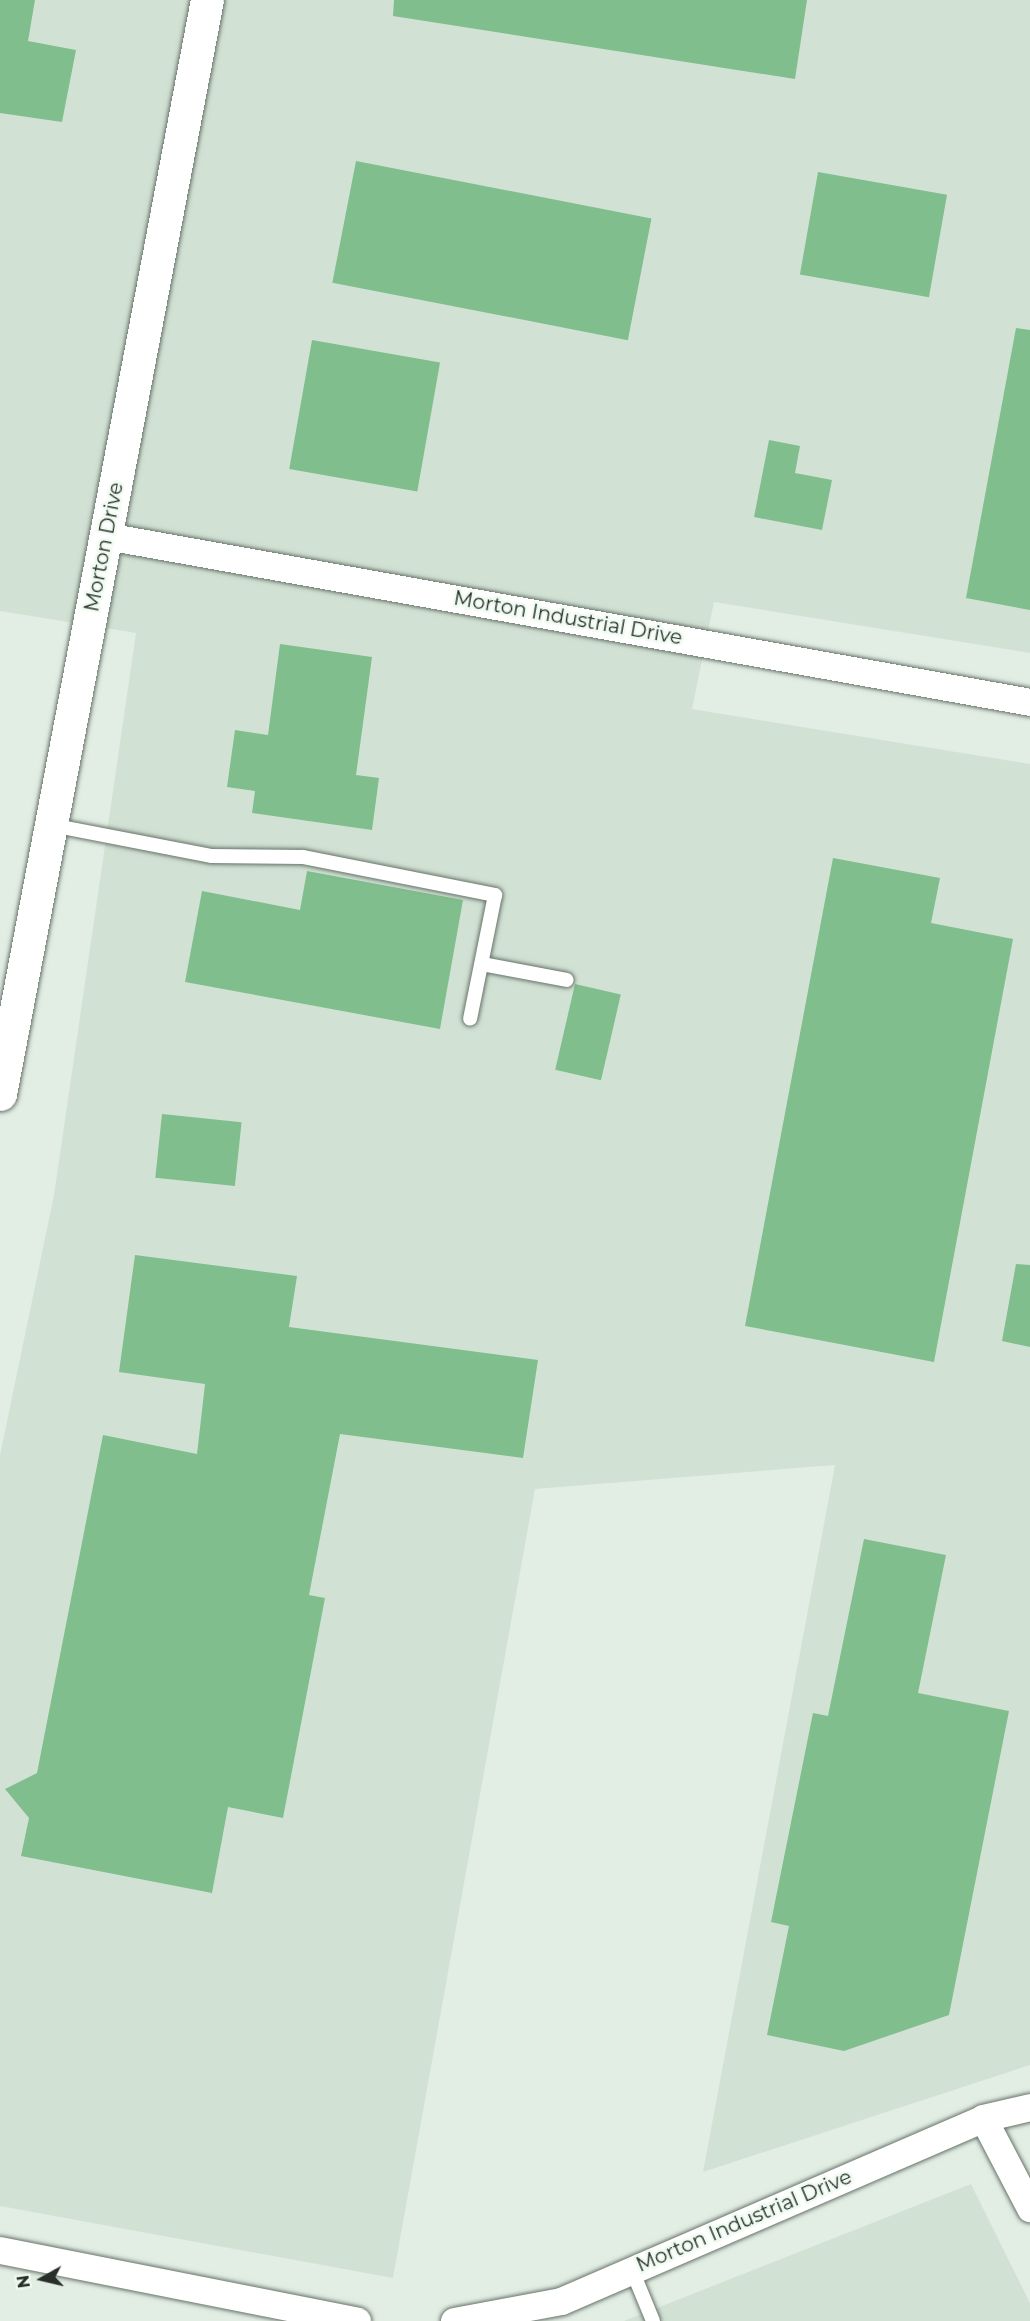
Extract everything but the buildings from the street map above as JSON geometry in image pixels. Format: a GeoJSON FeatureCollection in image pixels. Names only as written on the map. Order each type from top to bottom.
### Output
{"type":"FeatureCollection","features":[{"type":"Feature","properties":{"kind":"street","name":"Morton Drive"},"geometry":{"type":"LineString","coordinates":[[0,1094],[207,0]]}},
{"type":"Feature","properties":{"kind":"street","name":"Morton Industrial Drive"},"geometry":{"type":"LineString","coordinates":[[106,536],[1030,702]]}},
{"type":"Feature","properties":{"kind":"street","name":"Morton Industrial Drive"},"geometry":{"type":"LineString","coordinates":[[454,2321],[561,2301],[983,2118],[1030,2107]]}},
{"type":"Feature","properties":{"kind":"street"},"geometry":{"type":"LineString","coordinates":[[983,2118],[1030,2208]]}},
{"type":"Feature","properties":{"kind":"street"},"geometry":{"type":"LineString","coordinates":[[0,2250],[324,2317],[357,2321]]}},
{"type":"Feature","properties":{"kind":"lane"},"geometry":{"type":"LineString","coordinates":[[51,825],[212,856],[303,857],[495,895],[470,1019]]}},
{"type":"Feature","properties":{"kind":"lane"},"geometry":{"type":"LineString","coordinates":[[482,963],[567,980]]}},
{"type":"Feature","properties":{"kind":"lane"},"geometry":{"type":"LineString","coordinates":[[632,2270],[653,2321]]}},
{"type":"Feature","properties":{"kind":"shaded area"},"geometry":{"type":"Polygon","coordinates":[[[0,0],[1030,0],[1030,653],[714,602],[692,709],[1030,764],[1030,2065],[703,2172],[835,1465],[535,1489],[393,2278],[0,2206],[0,1455],[54,1195],[136,633],[0,611],[0,0]]]}},
{"type":"Feature","properties":{"kind":"shaded area"},"geometry":{"type":"Polygon","coordinates":[[[971,2184],[1030,2303],[1030,2321],[624,2321],[971,2184]]]}}]}
